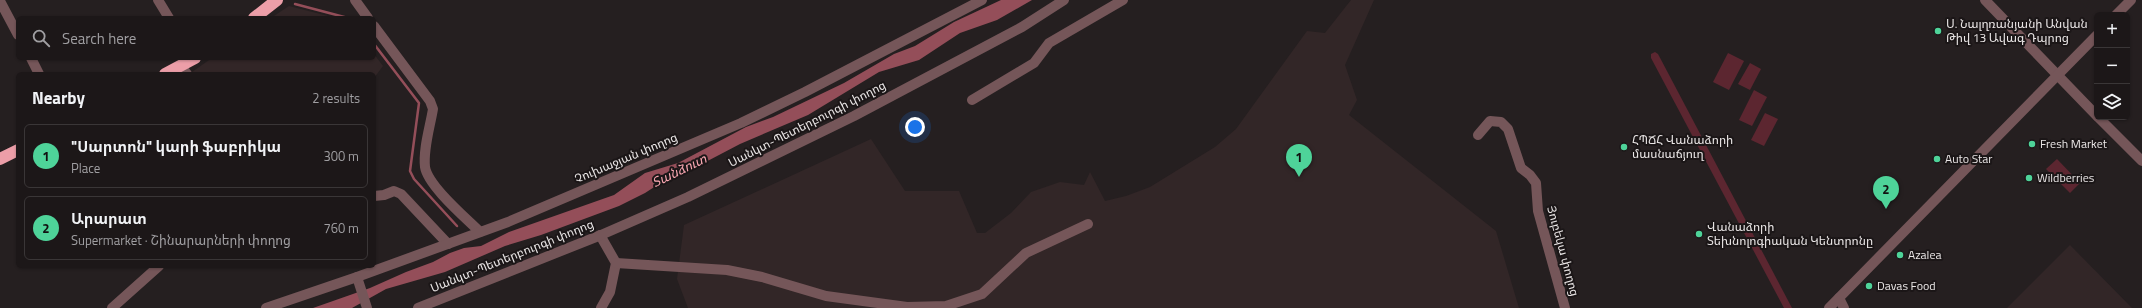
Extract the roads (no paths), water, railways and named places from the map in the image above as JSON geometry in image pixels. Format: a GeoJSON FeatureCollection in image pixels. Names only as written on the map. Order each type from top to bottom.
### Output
{"type":"FeatureCollection","features":[{"type":"Feature","properties":{"kind":"highway"},"geometry":{"type":"LineString","coordinates":[[257,16],[277,0]]}},
{"type":"Feature","properties":{"kind":"highway"},"geometry":{"type":"LineString","coordinates":[[184,70],[193,60]]}},
{"type":"Feature","properties":{"kind":"highway"},"geometry":{"type":"LineString","coordinates":[[0,159],[16,151]]}},
{"type":"Feature","properties":{"kind":"street"},"geometry":{"type":"LineString","coordinates":[[158,0],[168,16]]}},
{"type":"Feature","properties":{"kind":"street"},"geometry":{"type":"LineString","coordinates":[[354,0],[366,16]]}},
{"type":"Feature","properties":{"kind":"street","name":"Չուխաջյան փողոց"},"geometry":{"type":"LineString","coordinates":[[266,308],[358,281],[480,232],[766,112],[982,0]]}},
{"type":"Feature","properties":{"kind":"street","name":"Սանկտ-Պետերբուրգի փողոց"},"geometry":{"type":"LineString","coordinates":[[418,308],[600,235],[688,197],[854,116],[1022,27],[1064,0]]}},
{"type":"Feature","properties":{"kind":"street"},"geometry":{"type":"LineString","coordinates":[[972,100],[1034,63],[1049,43],[1123,0]]}},
{"type":"Feature","properties":{"kind":"street"},"geometry":{"type":"LineString","coordinates":[[1985,0],[2057,76],[2094,112]]}},
{"type":"Feature","properties":{"kind":"street"},"geometry":{"type":"LineString","coordinates":[[2119,12],[2131,0]]}},
{"type":"Feature","properties":{"kind":"street"},"geometry":{"type":"LineString","coordinates":[[0,1],[16,30]]}},
{"type":"Feature","properties":{"kind":"street"},"geometry":{"type":"LineString","coordinates":[[376,29],[430,101],[433,109],[425,160],[426,169],[433,183],[480,232]]}},
{"type":"Feature","properties":{"kind":"street"},"geometry":{"type":"LineString","coordinates":[[1829,308],[2094,38]]}},
{"type":"Feature","properties":{"kind":"street"},"geometry":{"type":"LineString","coordinates":[[32,60],[39,72]]}},
{"type":"Feature","properties":{"kind":"street"},"geometry":{"type":"LineString","coordinates":[[2102,120],[2142,161]]}},
{"type":"Feature","properties":{"kind":"street","name":"Յուբեկա փողոց"},"geometry":{"type":"LineString","coordinates":[[1478,135],[1490,121],[1501,122],[1508,129],[1521,168],[1530,175],[1536,184],[1538,211],[1565,308]]}},
{"type":"Feature","properties":{"kind":"street"},"geometry":{"type":"LineString","coordinates":[[376,196],[384,195],[394,191],[401,194],[448,244]]}},
{"type":"Feature","properties":{"kind":"street"},"geometry":{"type":"LineString","coordinates":[[616,263],[727,270],[762,277],[826,296],[907,306],[946,306],[982,294],[1026,254],[1088,224]]}},
{"type":"Feature","properties":{"kind":"street"},"geometry":{"type":"LineString","coordinates":[[600,235],[616,263],[610,292],[601,308]]}},
{"type":"Feature","properties":{"kind":"street"},"geometry":{"type":"LineString","coordinates":[[112,308],[157,268]]}},
{"type":"Feature","properties":{"kind":"street"},"geometry":{"type":"LineString","coordinates":[[358,281],[367,308]]}},
{"type":"Feature","properties":{"kind":"street"},"geometry":{"type":"LineString","coordinates":[[1839,298],[1844,308]]}},
{"type":"Feature","properties":{"kind":"water","name":"Տանձուտ"},"geometry":{"type":"Polygon","coordinates":[[[1001,0],[1032,0],[997,20],[960,33],[919,60],[879,72],[808,115],[740,144],[698,166],[662,182],[645,193],[619,206],[541,235],[505,246],[445,272],[386,289],[352,308],[313,308],[370,288],[433,262],[450,253],[464,248],[481,246],[509,232],[614,195],[645,173],[678,163],[746,127],[773,117],[844,83],[894,54],[915,46],[954,22],[1001,0]]]}},
{"type":"Feature","properties":{"kind":"waterway"},"geometry":{"type":"LineString","coordinates":[[295,4],[340,16]]}},
{"type":"Feature","properties":{"kind":"waterway"},"geometry":{"type":"LineString","coordinates":[[376,47],[419,103],[410,171],[414,179],[457,226]]}},
{"type":"Feature","properties":{"kind":"place","name":"Ս. Նալղռանյանի Անվան Թիվ 13 Ավագ Դպրոց"},"geometry":{"type":"Point","coordinates":[1938,31]}},
{"type":"Feature","properties":{"kind":"place","name":"Fresh Market"},"geometry":{"type":"Point","coordinates":[2032,144]}},
{"type":"Feature","properties":{"kind":"place","name":"ՀՊՃՀ Վանաձորի մասնաճյուղ"},"geometry":{"type":"Point","coordinates":[1624,147]}},
{"type":"Feature","properties":{"kind":"place","name":"Auto Star"},"geometry":{"type":"Point","coordinates":[1937,159]}},
{"type":"Feature","properties":{"kind":"place","name":"\"Սարտոն\" կարի ֆաբրիկա"},"geometry":{"type":"Point","coordinates":[1299,177]}},
{"type":"Feature","properties":{"kind":"place","name":"Wildberries"},"geometry":{"type":"Point","coordinates":[2029,178]}},
{"type":"Feature","properties":{"kind":"place","name":"Արարատ"},"geometry":{"type":"Point","coordinates":[1886,209]}},
{"type":"Feature","properties":{"kind":"place","name":"Վանաձորի Տեխնոլոգիական Կենտրոնը"},"geometry":{"type":"Point","coordinates":[1699,234]}},
{"type":"Feature","properties":{"kind":"place","name":"Azalea"},"geometry":{"type":"Point","coordinates":[1900,255]}},
{"type":"Feature","properties":{"kind":"place","name":"Davas Food"},"geometry":{"type":"Point","coordinates":[1869,286]}}]}
